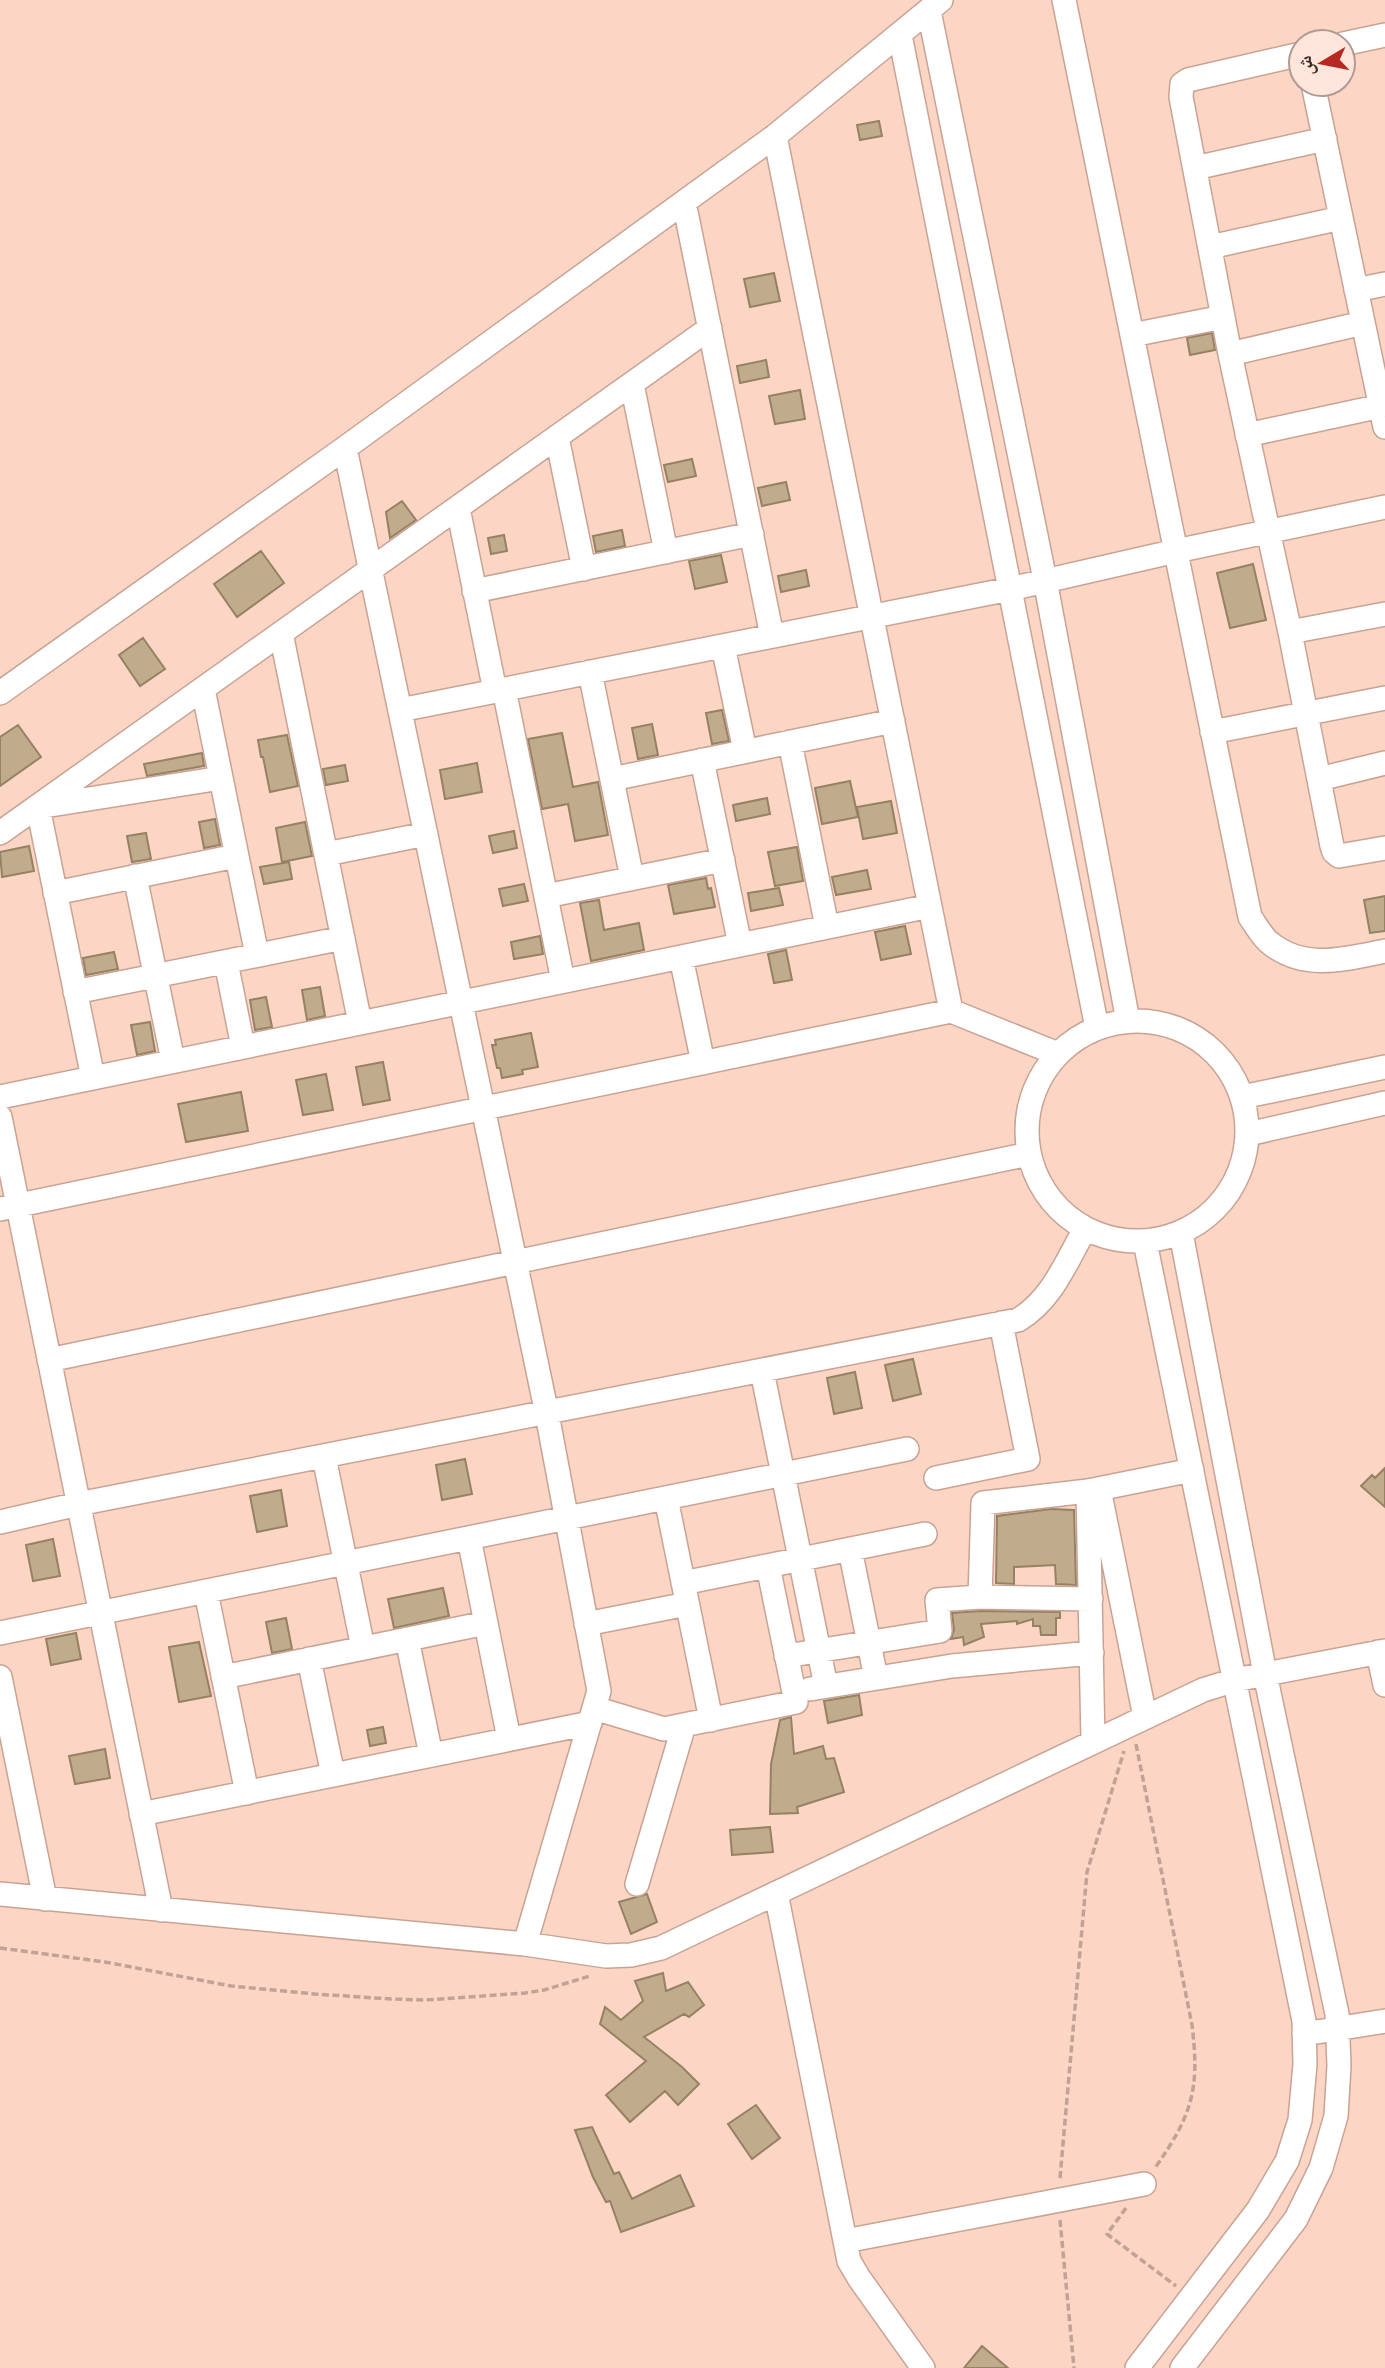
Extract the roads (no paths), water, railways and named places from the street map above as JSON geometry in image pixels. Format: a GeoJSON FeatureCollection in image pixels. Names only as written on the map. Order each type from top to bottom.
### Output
{"type":"FeatureCollection","features":[{"type":"Feature","properties":{"kind":"street"},"geometry":{"type":"LineString","coordinates":[[1064,0],[1250,917],[1268,942],[1296,959],[1333,962],[1385,951]]}},
{"type":"Feature","properties":{"kind":"street"},"geometry":{"type":"LineString","coordinates":[[0,693],[345,448],[775,136],[935,6],[1128,1021]]}},
{"type":"Feature","properties":{"kind":"street"},"geometry":{"type":"LineString","coordinates":[[900,35],[1097,1028]]}},
{"type":"Feature","properties":{"kind":"street"},"geometry":{"type":"LineString","coordinates":[[1357,41],[1385,35]]}},
{"type":"Feature","properties":{"kind":"street"},"geometry":{"type":"LineString","coordinates":[[1287,57],[1188,80],[1182,84],[1181,97],[1230,354],[1334,852],[1345,856],[1385,848]]}},
{"type":"Feature","properties":{"kind":"street"},"geometry":{"type":"LineString","coordinates":[[1247,435],[1383,417],[1316,98]]}},
{"type":"Feature","properties":{"kind":"street"},"geometry":{"type":"LineString","coordinates":[[775,136],[951,1011]]}},
{"type":"Feature","properties":{"kind":"street"},"geometry":{"type":"LineString","coordinates":[[1195,168],[1325,139]]}},
{"type":"Feature","properties":{"kind":"street"},"geometry":{"type":"LineString","coordinates":[[684,202],[772,636]]}},
{"type":"Feature","properties":{"kind":"street"},"geometry":{"type":"LineString","coordinates":[[1210,247],[1341,218]]}},
{"type":"Feature","properties":{"kind":"street"},"geometry":{"type":"LineString","coordinates":[[1356,289],[1385,284]]}},
{"type":"Feature","properties":{"kind":"street"},"geometry":{"type":"LineString","coordinates":[[1132,335],[1223,317]]}},
{"type":"Feature","properties":{"kind":"street"},"geometry":{"type":"LineString","coordinates":[[1230,354],[1363,323]]}},
{"type":"Feature","properties":{"kind":"street"},"geometry":{"type":"LineString","coordinates":[[0,833],[710,328]]}},
{"type":"Feature","properties":{"kind":"street"},"geometry":{"type":"LineString","coordinates":[[632,384],[666,552]]}},
{"type":"Feature","properties":{"kind":"street"},"geometry":{"type":"LineString","coordinates":[[557,437],[584,569]]}},
{"type":"Feature","properties":{"kind":"street"},"geometry":{"type":"LineString","coordinates":[[345,448],[547,1414],[599,1691],[525,1944]]}},
{"type":"Feature","properties":{"kind":"street"},"geometry":{"type":"LineString","coordinates":[[458,508],[474,591],[499,690],[563,981]]}},
{"type":"Feature","properties":{"kind":"street"},"geometry":{"type":"LineString","coordinates":[[400,710],[1010,589],[1385,508]]}},
{"type":"Feature","properties":{"kind":"street"},"geometry":{"type":"LineString","coordinates":[[474,591],[752,534]]}},
{"type":"Feature","properties":{"kind":"street"},"geometry":{"type":"LineString","coordinates":[[1290,632],[1385,614]]}},
{"type":"Feature","properties":{"kind":"street"},"geometry":{"type":"LineString","coordinates":[[281,634],[360,1023]]}},
{"type":"Feature","properties":{"kind":"street"},"geometry":{"type":"LineString","coordinates":[[723,646],[745,751]]}},
{"type":"Feature","properties":{"kind":"street"},"geometry":{"type":"LineString","coordinates":[[590,672],[632,878]]}},
{"type":"Feature","properties":{"kind":"street"},"geometry":{"type":"LineString","coordinates":[[203,689],[257,955]]}},
{"type":"Feature","properties":{"kind":"street"},"geometry":{"type":"LineString","coordinates":[[1212,732],[1385,698]]}},
{"type":"Feature","properties":{"kind":"street"},"geometry":{"type":"LineString","coordinates":[[612,779],[893,721]]}},
{"type":"Feature","properties":{"kind":"street"},"geometry":{"type":"LineString","coordinates":[[790,742],[827,927]]}},
{"type":"Feature","properties":{"kind":"street"},"geometry":{"type":"LineString","coordinates":[[702,760],[740,945]]}},
{"type":"Feature","properties":{"kind":"street"},"geometry":{"type":"LineString","coordinates":[[1319,779],[1385,764]]}},
{"type":"Feature","properties":{"kind":"street"},"geometry":{"type":"LineString","coordinates":[[38,807],[220,778]]}},
{"type":"Feature","properties":{"kind":"street"},"geometry":{"type":"LineString","coordinates":[[38,807],[93,1078]]}},
{"type":"Feature","properties":{"kind":"street"},"geometry":{"type":"LineString","coordinates":[[326,854],[426,834]]}},
{"type":"Feature","properties":{"kind":"street"},"geometry":{"type":"LineString","coordinates":[[55,893],[236,856]]}},
{"type":"Feature","properties":{"kind":"street"},"geometry":{"type":"LineString","coordinates":[[546,896],[723,860]]}},
{"type":"Feature","properties":{"kind":"street"},"geometry":{"type":"LineString","coordinates":[[135,876],[173,1061]]}},
{"type":"Feature","properties":{"kind":"street"},"geometry":{"type":"LineString","coordinates":[[0,1097],[930,906]]}},
{"type":"Feature","properties":{"kind":"street"},"geometry":{"type":"LineString","coordinates":[[75,992],[343,938]]}},
{"type":"Feature","properties":{"kind":"street"},"geometry":{"type":"LineString","coordinates":[[681,957],[703,1063]]}},
{"type":"Feature","properties":{"kind":"street"},"geometry":{"type":"LineString","coordinates":[[226,961],[243,1047]]}},
{"type":"Feature","properties":{"kind":"street"},"geometry":{"type":"LineString","coordinates":[[9,1207],[951,1011],[1058,1054]]}},
{"type":"Feature","properties":{"kind":"street"},"geometry":{"type":"LineString","coordinates":[[1128,1021],[1165,1024],[1198,1039],[1225,1064],[1242,1097],[1248,1134],[1242,1165],[1229,1193],[1208,1216],[1181,1233],[1144,1242],[1119,1241],[1084,1229],[1064,1214],[1042,1187],[1029,1154],[1027,1118],[1037,1083],[1058,1054],[1076,1039],[1097,1028],[1128,1021]]}},
{"type":"Feature","properties":{"kind":"street"},"geometry":{"type":"LineString","coordinates":[[1242,1097],[1385,1067]]}},
{"type":"Feature","properties":{"kind":"street"},"geometry":{"type":"LineString","coordinates":[[1248,1134],[1385,1103]]}},
{"type":"Feature","properties":{"kind":"street"},"geometry":{"type":"LineString","coordinates":[[0,1116],[9,1207],[49,1360],[161,1910]]}},
{"type":"Feature","properties":{"kind":"street"},"geometry":{"type":"LineString","coordinates":[[49,1360],[1029,1154]]}},
{"type":"Feature","properties":{"kind":"street"},"geometry":{"type":"LineString","coordinates":[[0,1522],[78,1504],[1018,1320],[1034,1311],[1046,1297],[1084,1229]]}},
{"type":"Feature","properties":{"kind":"street"},"geometry":{"type":"LineString","coordinates":[[1181,1233],[1265,1674],[1337,2014],[1339,2066],[1336,2116],[1321,2168],[1296,2219],[1182,2368]]}},
{"type":"Feature","properties":{"kind":"street"},"geometry":{"type":"LineString","coordinates":[[1137,2368],[1258,2210],[1287,2161],[1300,2120],[1305,2064],[1304,2021],[1144,1242]]}},
{"type":"Feature","properties":{"kind":"street"},"geometry":{"type":"LineString","coordinates":[[936,1478],[1028,1459],[1001,1323]]}},
{"type":"Feature","properties":{"kind":"street"},"geometry":{"type":"LineString","coordinates":[[762,1371],[826,1686]]}},
{"type":"Feature","properties":{"kind":"street"},"geometry":{"type":"LineString","coordinates":[[0,1633],[907,1449]]}},
{"type":"Feature","properties":{"kind":"street"},"geometry":{"type":"LineString","coordinates":[[324,1457],[363,1648]]}},
{"type":"Feature","properties":{"kind":"street"},"geometry":{"type":"LineString","coordinates":[[980,1597],[983,1503],[1094,1490],[1192,1470]]}},
{"type":"Feature","properties":{"kind":"street"},"geometry":{"type":"LineString","coordinates":[[1093,1742],[1091,1599],[1094,1490]]}},
{"type":"Feature","properties":{"kind":"street"},"geometry":{"type":"LineString","coordinates":[[1094,1490],[1139,1720]]}},
{"type":"Feature","properties":{"kind":"street"},"geometry":{"type":"LineString","coordinates":[[666,1498],[711,1720]]}},
{"type":"Feature","properties":{"kind":"street"},"geometry":{"type":"LineString","coordinates":[[586,1624],[768,1566],[925,1534]]}},
{"type":"Feature","properties":{"kind":"street"},"geometry":{"type":"LineString","coordinates":[[469,1538],[509,1739]]}},
{"type":"Feature","properties":{"kind":"street"},"geometry":{"type":"LineString","coordinates":[[850,1549],[876,1678]]}},
{"type":"Feature","properties":{"kind":"street"},"geometry":{"type":"LineString","coordinates":[[141,1814],[509,1739],[592,1716],[664,1729],[796,1702],[768,1566]]}},
{"type":"Feature","properties":{"kind":"street"},"geometry":{"type":"LineString","coordinates":[[206,1591],[247,1793]]}},
{"type":"Feature","properties":{"kind":"street"},"geometry":{"type":"LineString","coordinates":[[786,1656],[940,1631],[937,1600],[980,1597],[1091,1599]]}},
{"type":"Feature","properties":{"kind":"street"},"geometry":{"type":"LineString","coordinates":[[223,1677],[486,1623]]}},
{"type":"Feature","properties":{"kind":"street"},"geometry":{"type":"LineString","coordinates":[[407,1639],[431,1755]]}},
{"type":"Feature","properties":{"kind":"street"},"geometry":{"type":"LineString","coordinates":[[0,1894],[525,1944],[606,1956],[632,1955],[661,1948],[1203,1690],[1235,1680],[1382,1651],[1385,1685]]}},
{"type":"Feature","properties":{"kind":"street"},"geometry":{"type":"LineString","coordinates":[[793,1691],[952,1666],[1092,1653]]}},
{"type":"Feature","properties":{"kind":"street"},"geometry":{"type":"LineString","coordinates":[[309,1659],[333,1775]]}},
{"type":"Feature","properties":{"kind":"street"},"geometry":{"type":"LineString","coordinates":[[0,1677],[45,1899]]}},
{"type":"Feature","properties":{"kind":"street"},"geometry":{"type":"LineString","coordinates":[[637,1884],[684,1725]]}},
{"type":"Feature","properties":{"kind":"street"},"geometry":{"type":"LineString","coordinates":[[776,1894],[849,2261],[923,2368]]}},
{"type":"Feature","properties":{"kind":"street"},"geometry":{"type":"LineString","coordinates":[[1304,2034],[1385,2021]]}},
{"type":"Feature","properties":{"kind":"street"},"geometry":{"type":"LineString","coordinates":[[845,2241],[1144,2184]]}}]}
